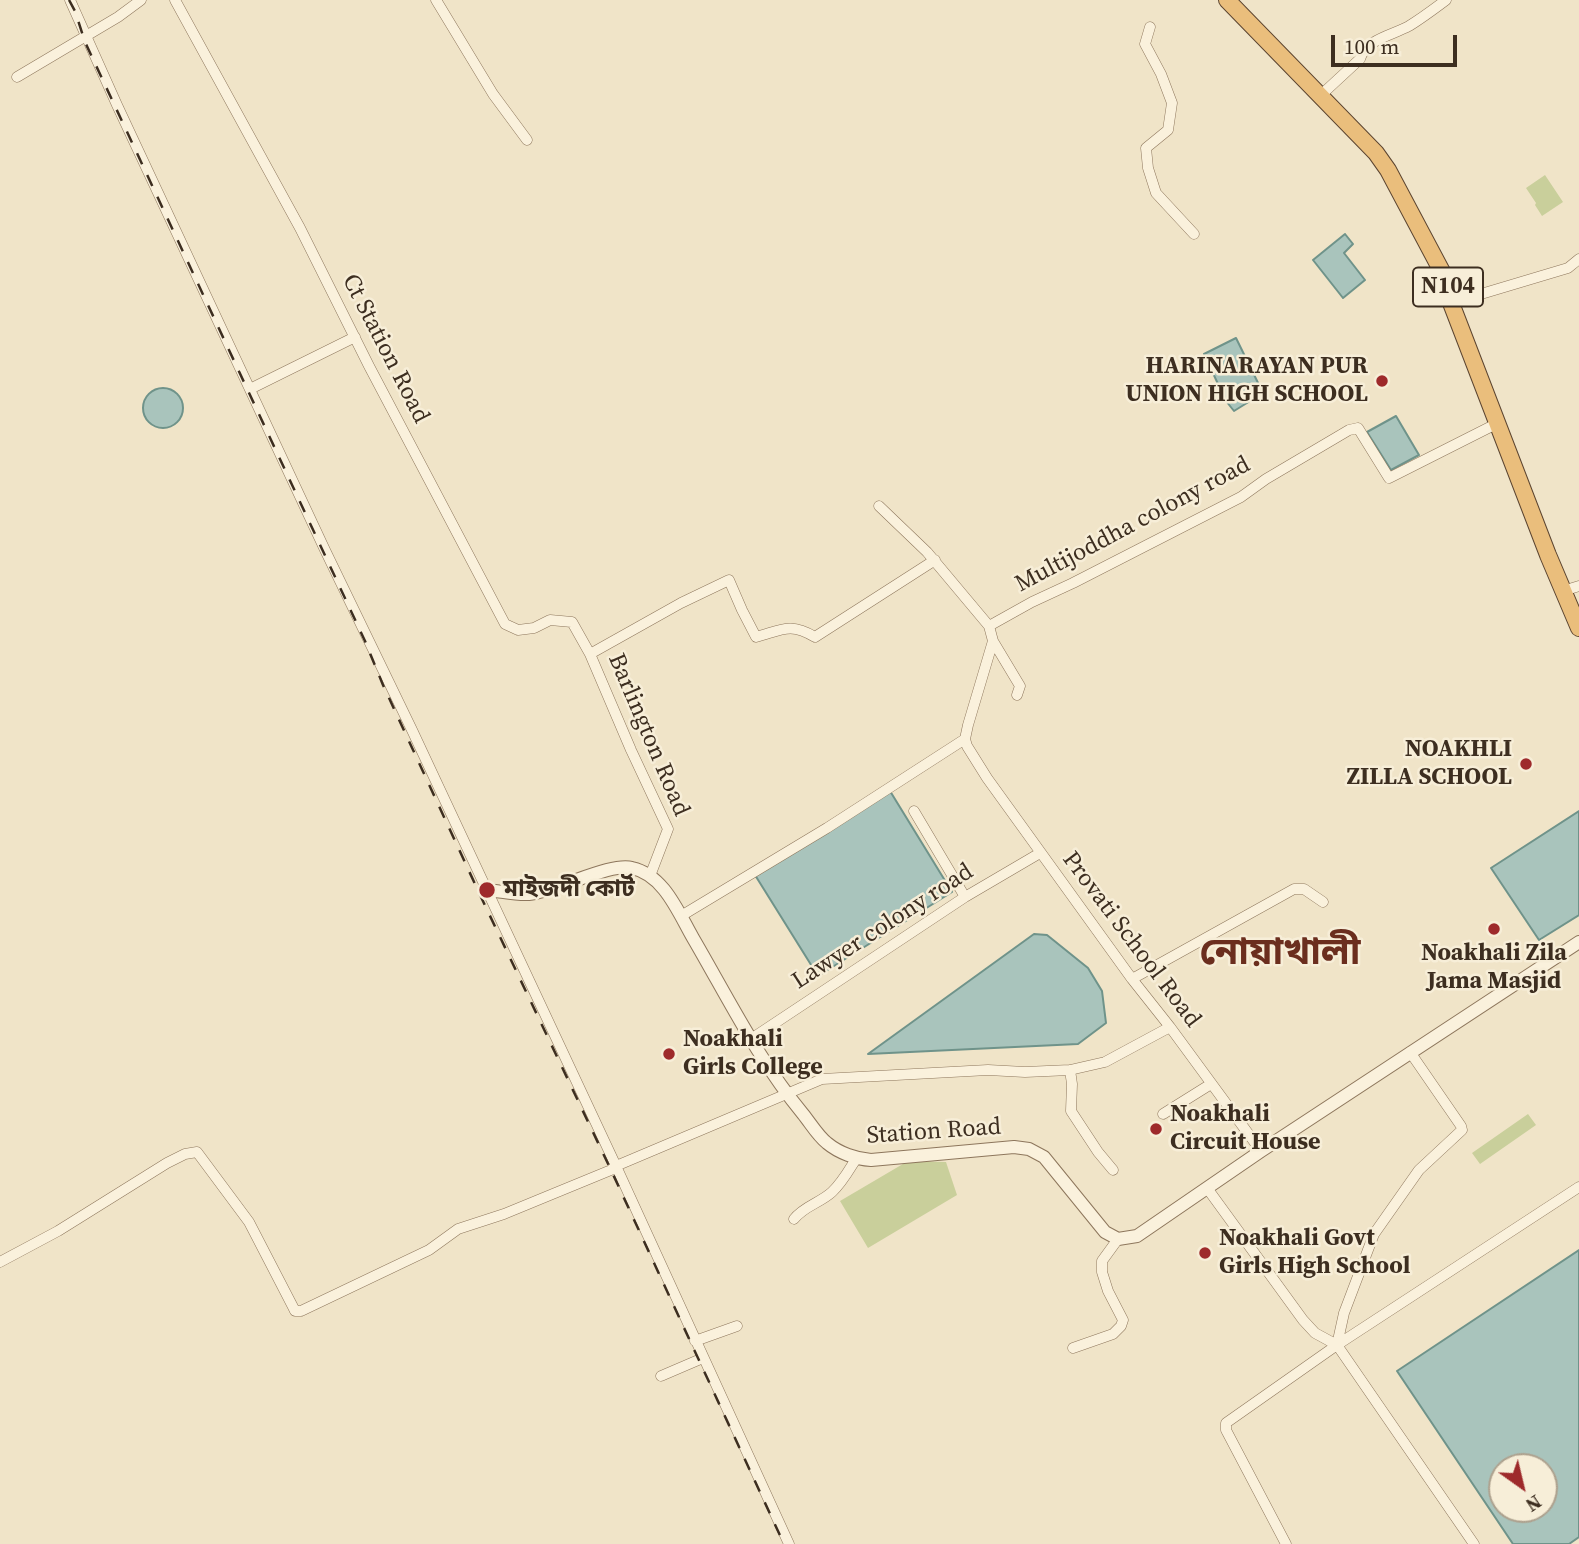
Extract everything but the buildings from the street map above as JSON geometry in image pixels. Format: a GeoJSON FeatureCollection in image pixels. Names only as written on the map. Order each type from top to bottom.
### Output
{"type":"FeatureCollection","features":[{"type":"Feature","properties":{"kind":"highway","name":"N104"},"geometry":{"type":"LineString","coordinates":[[1227,0],[1376,153],[1388,170],[1448,283],[1451,303],[1498,423],[1571,588],[1579,628]]}},
{"type":"Feature","properties":{"kind":"street"},"geometry":{"type":"LineString","coordinates":[[70,0],[616,1166],[789,1544]]}},
{"type":"Feature","properties":{"kind":"street"},"geometry":{"type":"LineString","coordinates":[[17,77],[118,17],[141,0]]}},
{"type":"Feature","properties":{"kind":"street","name":"Ct Station Road"},"geometry":{"type":"LineString","coordinates":[[175,0],[300,228],[505,624],[517,629],[534,628],[550,620],[572,622],[590,654]]}},
{"type":"Feature","properties":{"kind":"street"},"geometry":{"type":"LineString","coordinates":[[436,0],[493,94],[527,140]]}},
{"type":"Feature","properties":{"kind":"street"},"geometry":{"type":"LineString","coordinates":[[1320,96],[1360,59],[1362,52],[1373,43],[1406,28],[1446,0]]}},
{"type":"Feature","properties":{"kind":"street"},"geometry":{"type":"LineString","coordinates":[[1150,27],[1145,44],[1172,103],[1168,130],[1146,148],[1148,168],[1156,193],[1194,234]]}},
{"type":"Feature","properties":{"kind":"street"},"geometry":{"type":"LineString","coordinates":[[1451,303],[1568,268],[1579,259]]}},
{"type":"Feature","properties":{"kind":"street"},"geometry":{"type":"LineString","coordinates":[[250,389],[355,337]]}},
{"type":"Feature","properties":{"kind":"street","name":"Multijoddha colony road"},"geometry":{"type":"LineString","coordinates":[[994,625],[1032,602],[1241,497],[1266,479],[1349,430],[1358,428],[1389,478],[1498,423]]}},
{"type":"Feature","properties":{"kind":"street"},"geometry":{"type":"LineString","coordinates":[[681,916],[827,828],[965,739],[993,641],[994,625],[935,560],[879,506]]}},
{"type":"Feature","properties":{"kind":"street","name":"Barlington Road"},"geometry":{"type":"LineString","coordinates":[[650,876],[668,829],[590,654],[681,603],[729,580],[756,636],[792,627],[815,637],[935,560]]}},
{"type":"Feature","properties":{"kind":"street"},"geometry":{"type":"LineString","coordinates":[[993,641],[1020,686],[1017,695]]}},
{"type":"Feature","properties":{"kind":"street","name":"Provati School Road"},"geometry":{"type":"LineString","coordinates":[[965,739],[987,778],[1040,853],[1261,1151]]}},
{"type":"Feature","properties":{"kind":"street"},"geometry":{"type":"LineString","coordinates":[[914,811],[965,897]]}},
{"type":"Feature","properties":{"kind":"street","name":"Lawyer colony road"},"geometry":{"type":"LineString","coordinates":[[751,1039],[965,897],[1040,853]]}},
{"type":"Feature","properties":{"kind":"street"},"geometry":{"type":"LineString","coordinates":[[487,890],[529,894],[567,885],[620,866],[633,868],[650,876]]}},
{"type":"Feature","properties":{"kind":"street","name":"Station Road"},"geometry":{"type":"LineString","coordinates":[[650,876],[657,880],[681,916],[751,1039],[787,1095],[827,1143],[856,1159],[871,1160],[1014,1147],[1029,1149],[1044,1157],[1105,1232],[1118,1239]]}},
{"type":"Feature","properties":{"kind":"street"},"geometry":{"type":"LineString","coordinates":[[1132,979],[1294,889],[1304,889],[1322,902]]}},
{"type":"Feature","properties":{"kind":"street"},"geometry":{"type":"LineString","coordinates":[[1073,1348],[1113,1334],[1121,1326],[1123,1320],[1108,1291],[1102,1272],[1102,1261],[1118,1239],[1137,1236],[1579,942]]}},
{"type":"Feature","properties":{"kind":"street"},"geometry":{"type":"LineString","coordinates":[[0,1262],[58,1231],[167,1163],[185,1154],[197,1152],[249,1222],[295,1311],[301,1311],[429,1250],[458,1229],[504,1214],[611,1170],[822,1079],[988,1070],[1070,1070],[1105,1062],[1170,1027]]}},
{"type":"Feature","properties":{"kind":"street"},"geometry":{"type":"LineString","coordinates":[[1337,1345],[1344,1312],[1374,1234],[1419,1170],[1462,1130],[1410,1052]]}},
{"type":"Feature","properties":{"kind":"street"},"geometry":{"type":"LineString","coordinates":[[1070,1070],[1071,1111],[1112,1170]]}},
{"type":"Feature","properties":{"kind":"street"},"geometry":{"type":"LineString","coordinates":[[1163,1114],[1211,1084]]}},
{"type":"Feature","properties":{"kind":"street"},"geometry":{"type":"LineString","coordinates":[[794,1219],[798,1213],[831,1194],[856,1159]]}},
{"type":"Feature","properties":{"kind":"street"},"geometry":{"type":"LineString","coordinates":[[1286,1544],[1225,1426],[1227,1423],[1337,1345],[1579,1187]]}},
{"type":"Feature","properties":{"kind":"street"},"geometry":{"type":"LineString","coordinates":[[1207,1188],[1303,1320],[1315,1333],[1337,1345],[1474,1544]]}},
{"type":"Feature","properties":{"kind":"street"},"geometry":{"type":"LineString","coordinates":[[695,1341],[737,1326]]}},
{"type":"Feature","properties":{"kind":"street"},"geometry":{"type":"LineString","coordinates":[[661,1376],[703,1358]]}},
{"type":"Feature","properties":{"kind":"green space"},"geometry":{"type":"Polygon","coordinates":[[[1545,175],[1563,202],[1542,216],[1526,188],[1545,175]]]}},
{"type":"Feature","properties":{"kind":"green space"},"geometry":{"type":"Polygon","coordinates":[[[1528,1114],[1536,1125],[1480,1164],[1472,1153],[1528,1114]]]}},
{"type":"Feature","properties":{"kind":"green space"},"geometry":{"type":"Polygon","coordinates":[[[908,1161],[946,1162],[957,1195],[868,1248],[840,1201],[908,1161]]]}},
{"type":"Feature","properties":{"kind":"water"},"geometry":{"type":"Polygon","coordinates":[[[1345,234],[1353,244],[1344,253],[1365,280],[1343,298],[1313,260],[1345,234]]]}},
{"type":"Feature","properties":{"kind":"water"},"geometry":{"type":"Polygon","coordinates":[[[1236,338],[1263,393],[1234,411],[1226,401],[1204,354],[1236,338]]]}},
{"type":"Feature","properties":{"kind":"water"},"geometry":{"type":"Polygon","coordinates":[[[163,388],[171,389],[177,394],[182,400],[182,416],[177,422],[171,427],[163,428],[155,427],[149,422],[144,416],[143,408],[144,400],[149,394],[155,389],[163,388]]]}},
{"type":"Feature","properties":{"kind":"water"},"geometry":{"type":"Polygon","coordinates":[[[1396,416],[1419,455],[1391,470],[1367,432],[1396,416]]]}},
{"type":"Feature","properties":{"kind":"water"},"geometry":{"type":"Polygon","coordinates":[[[890,791],[952,892],[818,976],[755,875],[890,791]]]}},
{"type":"Feature","properties":{"kind":"water"},"geometry":{"type":"Polygon","coordinates":[[[1579,811],[1579,915],[1539,940],[1491,868],[1579,811]]]}},
{"type":"Feature","properties":{"kind":"water"},"geometry":{"type":"Polygon","coordinates":[[[1034,934],[1047,935],[1088,968],[1102,991],[1106,1023],[1078,1044],[868,1054],[1034,934]]]}},
{"type":"Feature","properties":{"kind":"water"},"geometry":{"type":"Polygon","coordinates":[[[1579,1250],[1579,1537],[1569,1544],[1513,1544],[1499,1523],[1558,1523],[1558,1453],[1488,1453],[1488,1507],[1397,1371],[1579,1250]]]}},
{"type":"Feature","properties":{"kind":"railway"},"geometry":{"type":"LineString","coordinates":[[69,0],[85,42],[784,1544]]}},
{"type":"Feature","properties":{"kind":"place","name":"HARINARAYAN PUR UNION HIGH SCHOOL"},"geometry":{"type":"Point","coordinates":[1382,381]}},
{"type":"Feature","properties":{"kind":"place","name":"NOAKHLI ZILLA SCHOOL"},"geometry":{"type":"Point","coordinates":[1526,764]}},
{"type":"Feature","properties":{"kind":"place","name":"মাইজদী কোর্ট"},"geometry":{"type":"Point","coordinates":[487,890]}},
{"type":"Feature","properties":{"kind":"place","name":"Noakhali Zila Jama Masjid"},"geometry":{"type":"Point","coordinates":[1494,929]}},
{"type":"Feature","properties":{"kind":"place","name":"Noakhali Girls College"},"geometry":{"type":"Point","coordinates":[669,1054]}},
{"type":"Feature","properties":{"kind":"place","name":"Noakhali Circuit House"},"geometry":{"type":"Point","coordinates":[1156,1129]}},
{"type":"Feature","properties":{"kind":"place","name":"Noakhali Govt Girls High School"},"geometry":{"type":"Point","coordinates":[1205,1253]}},
{"type":"Feature","properties":{"kind":"district","name":"নোয়াখালী"},"geometry":{"type":"Point","coordinates":[1280,954]}}]}
